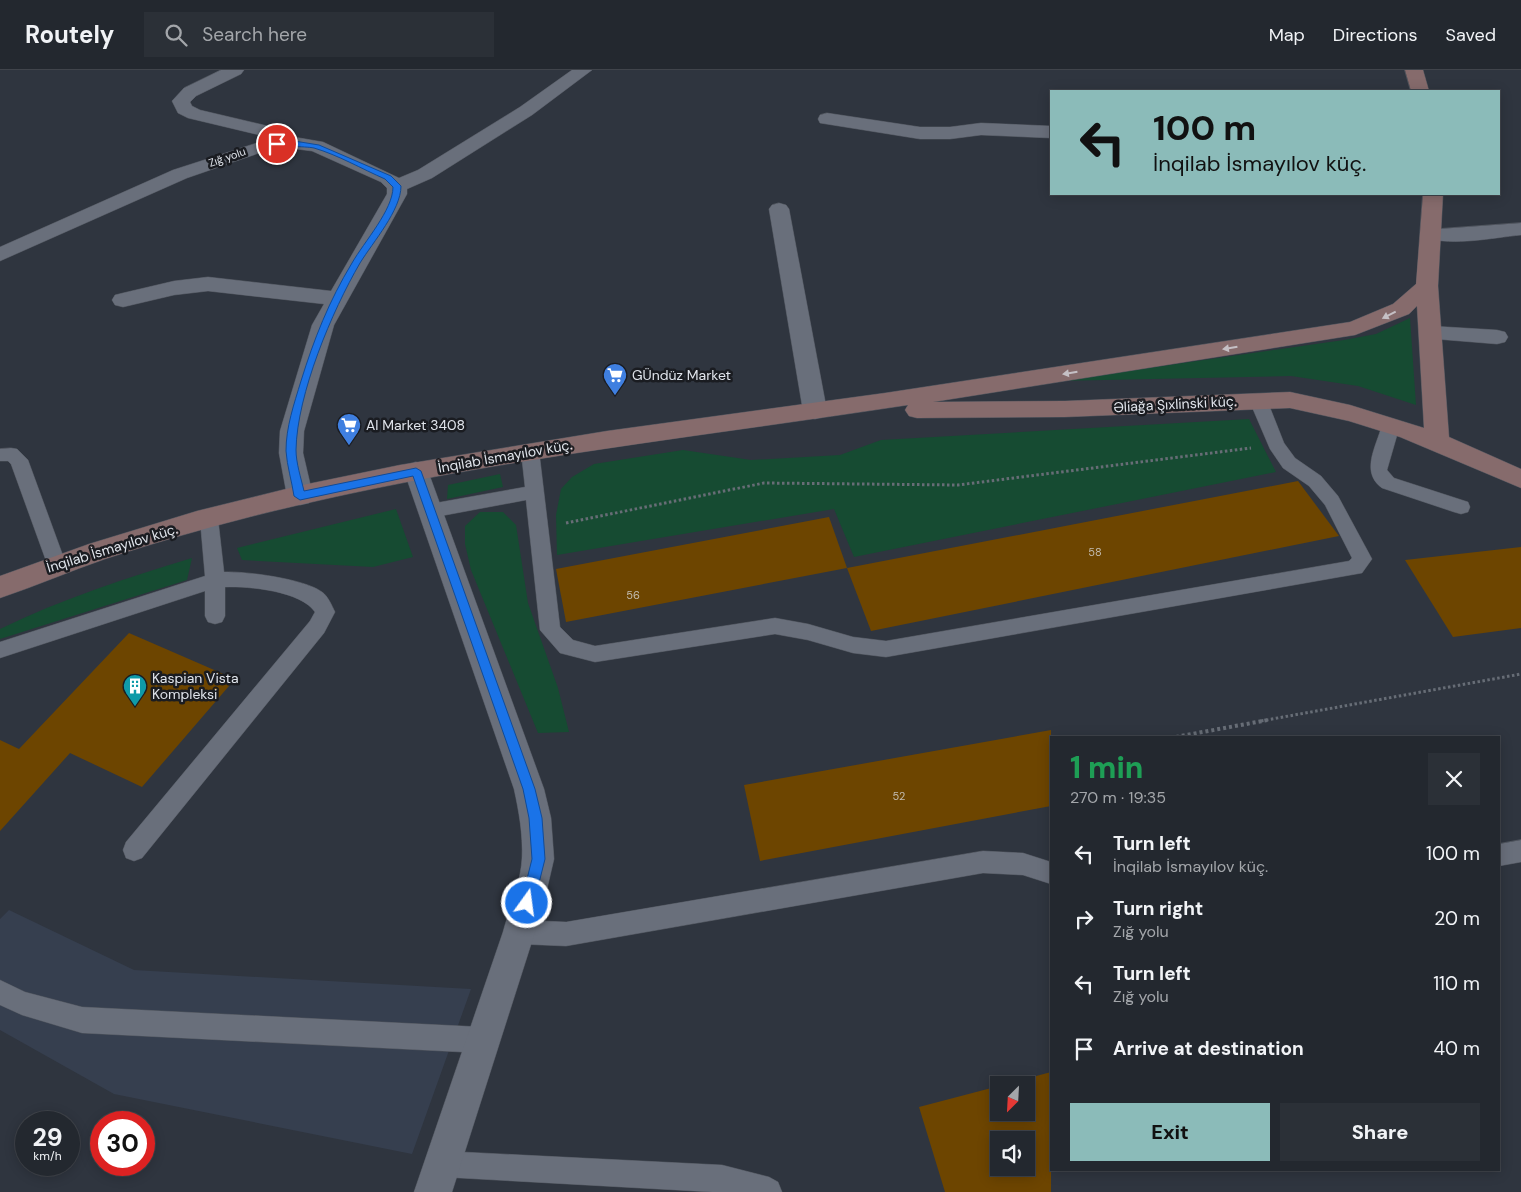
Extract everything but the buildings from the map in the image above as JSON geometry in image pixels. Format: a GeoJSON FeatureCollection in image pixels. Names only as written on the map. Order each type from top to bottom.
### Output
{"type":"FeatureCollection","features":[{"type":"Feature","properties":{"kind":"main road"},"geometry":{"type":"LineString","coordinates":[[1414,70],[1420,90]]}},
{"type":"Feature","properties":{"kind":"main road"},"geometry":{"type":"LineString","coordinates":[[1433,195],[1432,234],[1427,286],[1437,442]]}},
{"type":"Feature","properties":{"kind":"main road"},"geometry":{"type":"LineString","coordinates":[[815,411],[1355,328],[1380,320],[1401,309],[1427,286]]}},
{"type":"Feature","properties":{"kind":"main road","name":"Əliağa Şıxlinski küç."},"geometry":{"type":"LineString","coordinates":[[815,411],[1066,408],[1290,400],[1325,406],[1391,425],[1437,442],[1521,478]]}},
{"type":"Feature","properties":{"kind":"main road","name":"İnqilab İsmayılov küç."},"geometry":{"type":"LineString","coordinates":[[0,587],[56,564],[209,519],[300,496],[416,471],[530,451],[815,411]]}},
{"type":"Feature","properties":{"kind":"street"},"geometry":{"type":"LineString","coordinates":[[235,70],[190,92],[181,101],[184,109],[194,114],[278,134],[286,138],[288,142]]}},
{"type":"Feature","properties":{"kind":"street"},"geometry":{"type":"LineString","coordinates":[[300,496],[291,453],[292,431],[323,325],[336,298],[387,215],[397,194],[397,186],[425,174],[526,111],[583,70]]}},
{"type":"Feature","properties":{"kind":"street"},"geometry":{"type":"LineString","coordinates":[[827,119],[920,133],[950,133],[981,129],[1050,132]]}},
{"type":"Feature","properties":{"kind":"street","name":"Zığ yolu"},"geometry":{"type":"LineString","coordinates":[[0,255],[180,174],[252,149],[288,142],[316,146],[388,178],[397,186]]}},
{"type":"Feature","properties":{"kind":"street"},"geometry":{"type":"LineString","coordinates":[[779,209],[815,411]]}},
{"type":"Feature","properties":{"kind":"street"},"geometry":{"type":"LineString","coordinates":[[1432,234],[1468,234],[1521,229]]}},
{"type":"Feature","properties":{"kind":"street"},"geometry":{"type":"LineString","coordinates":[[123,300],[174,288],[208,284],[336,298]]}},
{"type":"Feature","properties":{"kind":"street"},"geometry":{"type":"LineString","coordinates":[[1431,333],[1497,337]]}},
{"type":"Feature","properties":{"kind":"street"},"geometry":{"type":"LineString","coordinates":[[416,471],[529,789],[536,818],[538,859],[519,932],[433,1192]]}},
{"type":"Feature","properties":{"kind":"lane"},"geometry":{"type":"LineString","coordinates":[[530,451],[550,630],[567,647],[596,654],[776,626],[808,632],[853,645],[886,649],[1355,568],[1362,558],[1332,501],[1315,480],[1289,463],[1276,445],[1258,400]]}},
{"type":"Feature","properties":{"kind":"lane"},"geometry":{"type":"LineString","coordinates":[[1391,425],[1378,470],[1380,477],[1388,483],[1461,507]]}},
{"type":"Feature","properties":{"kind":"lane"},"geometry":{"type":"LineString","coordinates":[[0,455],[10,454],[19,460],[56,564]]}},
{"type":"Feature","properties":{"kind":"lane"},"geometry":{"type":"LineString","coordinates":[[430,511],[535,492]]}},
{"type":"Feature","properties":{"kind":"lane"},"geometry":{"type":"LineString","coordinates":[[209,519],[215,580],[214,616]]}},
{"type":"Feature","properties":{"kind":"lane"},"geometry":{"type":"LineString","coordinates":[[0,650],[215,580],[244,579],[288,588],[316,598],[325,612],[317,627],[134,850]]}},
{"type":"Feature","properties":{"kind":"lane"},"geometry":{"type":"LineString","coordinates":[[1500,855],[1521,851]]}},
{"type":"Feature","properties":{"kind":"lane"},"geometry":{"type":"LineString","coordinates":[[519,932],[566,934],[983,862],[1022,864],[1050,873]]}},
{"type":"Feature","properties":{"kind":"lane"},"geometry":{"type":"LineString","coordinates":[[0,992],[22,1003],[82,1020],[482,1040]]}},
{"type":"Feature","properties":{"kind":"lane"},"geometry":{"type":"LineString","coordinates":[[442,1164],[722,1180],[758,1187],[768,1192]]}},
{"type":"Feature","properties":{"kind":"path"},"geometry":{"type":"LineString","coordinates":[[539,529],[764,483],[958,485],[1276,445]]}},
{"type":"Feature","properties":{"kind":"path"},"geometry":{"type":"LineString","coordinates":[[1181,736],[1521,674]]}},
{"type":"Feature","properties":{"kind":"shaded area"},"geometry":{"type":"Polygon","coordinates":[[[9,910],[134,970],[471,989],[412,1154],[114,1094],[0,1030],[0,919],[9,910]]]}},
{"type":"Feature","properties":{"kind":"green space"},"geometry":{"type":"Polygon","coordinates":[[[1410,318],[1416,405],[1358,386],[1291,376],[1057,381],[1344,340],[1376,334],[1410,318]]]}},
{"type":"Feature","properties":{"kind":"green space"},"geometry":{"type":"Polygon","coordinates":[[[1249,419],[1276,472],[854,557],[834,509],[557,555],[556,515],[561,489],[572,477],[594,464],[683,450],[751,460],[840,455],[881,440],[1249,419]]]}},
{"type":"Feature","properties":{"kind":"green space"},"geometry":{"type":"Polygon","coordinates":[[[500,474],[503,487],[447,499],[448,485],[500,474]]]}},
{"type":"Feature","properties":{"kind":"green space"},"geometry":{"type":"Polygon","coordinates":[[[396,509],[413,557],[373,567],[242,560],[237,548],[396,509]]]}},
{"type":"Feature","properties":{"kind":"green space"},"geometry":{"type":"Polygon","coordinates":[[[480,512],[503,512],[516,525],[528,603],[558,688],[569,732],[538,733],[471,570],[465,544],[465,526],[480,512]]]}},
{"type":"Feature","properties":{"kind":"green space"},"geometry":{"type":"Polygon","coordinates":[[[192,558],[187,580],[0,639],[0,629],[23,618],[119,581],[192,558]]]}},
{"type":"Feature","properties":{"kind":"place","name":"GÜndüz Market"},"geometry":{"type":"Point","coordinates":[615,396]}},
{"type":"Feature","properties":{"kind":"place","name":"Al Market 3408"},"geometry":{"type":"Point","coordinates":[349,446]}},
{"type":"Feature","properties":{"kind":"place","name":"Kaspian Vista Kompleksi"},"geometry":{"type":"Point","coordinates":[135,707]}},
{"type":"Feature","properties":{"kind":"route"},"geometry":{"type":"LineString","coordinates":[[277,144],[288,142],[316,146],[388,178],[397,186],[397,194],[387,215],[336,298],[323,325],[297,409],[292,431],[291,453],[300,496],[416,471],[529,789],[536,818],[538,859],[527,903]]}}]}
